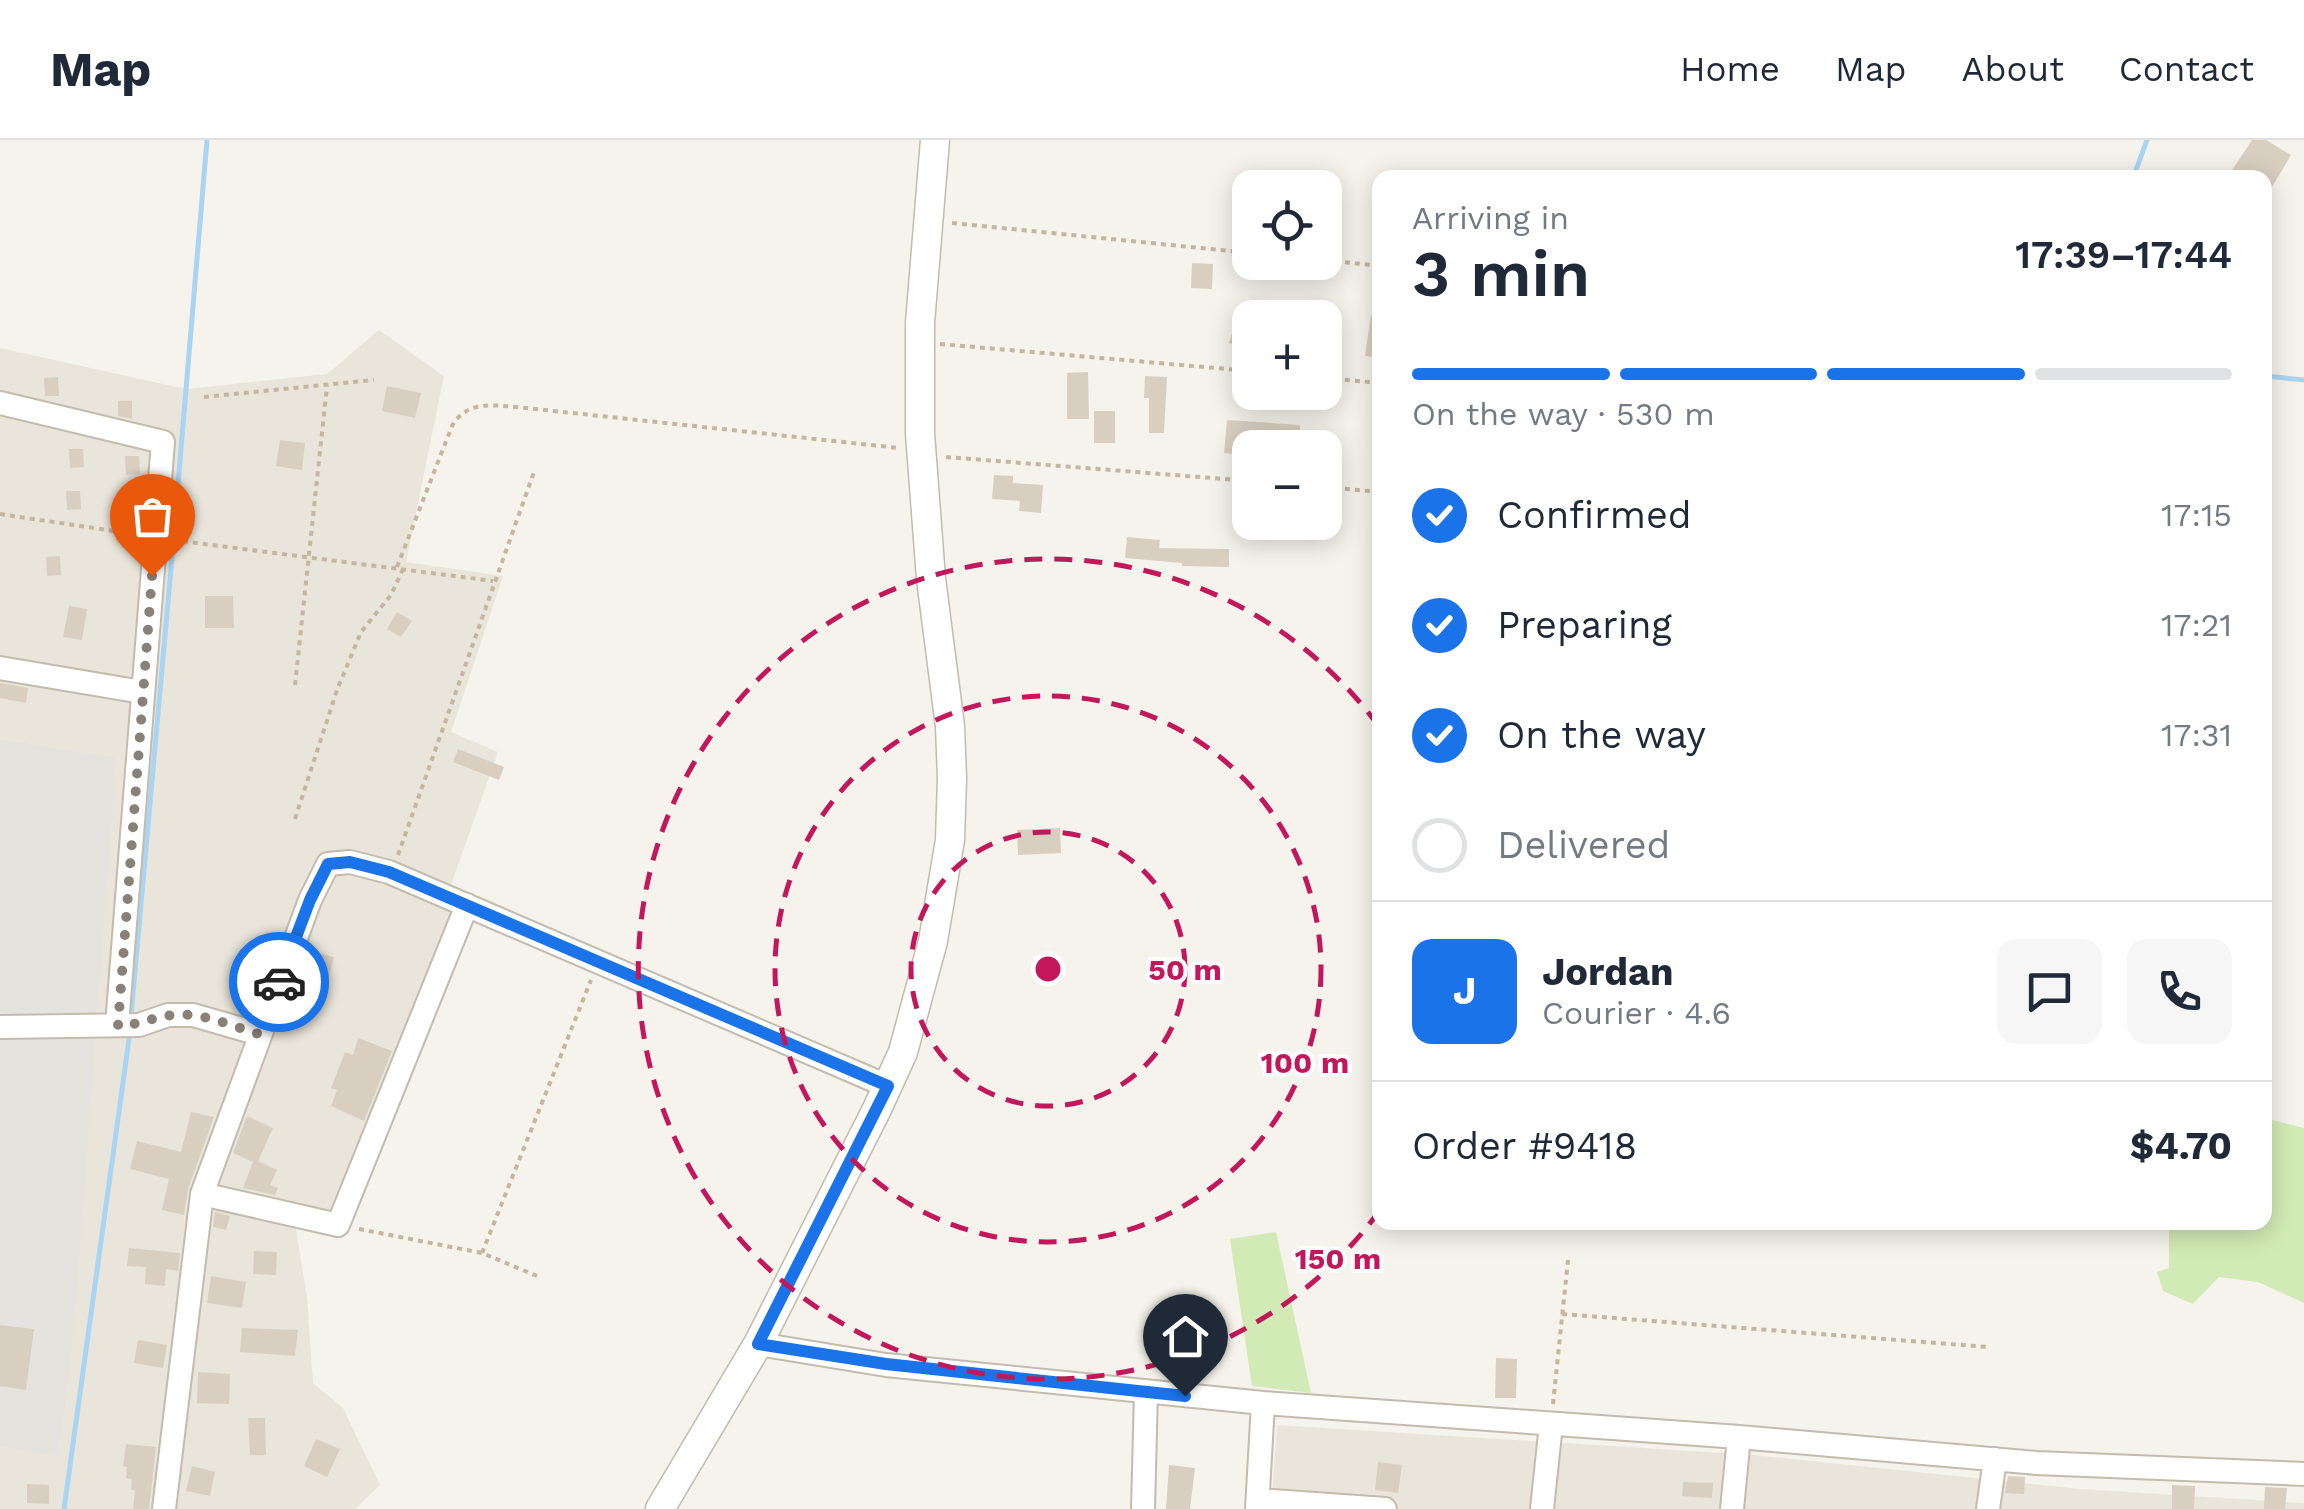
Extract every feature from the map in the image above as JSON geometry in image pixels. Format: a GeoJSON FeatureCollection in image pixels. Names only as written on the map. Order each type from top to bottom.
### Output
{"type":"FeatureCollection","features":[{"type":"Feature","properties":{"kind":"street"},"geometry":{"type":"LineString","coordinates":[[660,1509],[758,1344],[888,1086],[903,1052],[933,941],[950,840],[950,726],[931,579],[921,452],[920,342],[935,140]]}},
{"type":"Feature","properties":{"kind":"street"},"geometry":{"type":"LineString","coordinates":[[0,403],[163,442],[142,692],[128,1025]]}},
{"type":"Feature","properties":{"kind":"street"},"geometry":{"type":"LineString","coordinates":[[0,668],[142,692]]}},
{"type":"Feature","properties":{"kind":"street"},"geometry":{"type":"LineString","coordinates":[[164,1509],[202,1194],[310,900],[328,864],[350,862],[389,872],[888,1086]]}},
{"type":"Feature","properties":{"kind":"street"},"geometry":{"type":"LineString","coordinates":[[202,1194],[338,1225],[466,905]]}},
{"type":"Feature","properties":{"kind":"street"},"geometry":{"type":"LineString","coordinates":[[0,1027],[128,1025],[168,1015],[193,1014],[259,1034]]}},
{"type":"Feature","properties":{"kind":"street"},"geometry":{"type":"LineString","coordinates":[[758,1344],[886,1364],[1263,1403],[1995,1459],[2304,1474]]}},
{"type":"Feature","properties":{"kind":"street"},"geometry":{"type":"LineString","coordinates":[[1143,1509],[1146,1392]]}},
{"type":"Feature","properties":{"kind":"street"},"geometry":{"type":"LineString","coordinates":[[1263,1403],[1258,1505],[1385,1509]]}},
{"type":"Feature","properties":{"kind":"street"},"geometry":{"type":"LineString","coordinates":[[1542,1509],[1551,1424]]}},
{"type":"Feature","properties":{"kind":"street"},"geometry":{"type":"LineString","coordinates":[[1732,1509],[1739,1437]]}},
{"type":"Feature","properties":{"kind":"street"},"geometry":{"type":"LineString","coordinates":[[1988,1509],[1995,1459]]}},
{"type":"Feature","properties":{"kind":"path"},"geometry":{"type":"LineString","coordinates":[[928,221],[1232,251]]}},
{"type":"Feature","properties":{"kind":"path"},"geometry":{"type":"LineString","coordinates":[[1342,262],[1372,265]]}},
{"type":"Feature","properties":{"kind":"path"},"geometry":{"type":"LineString","coordinates":[[920,342],[1232,369]]}},
{"type":"Feature","properties":{"kind":"path"},"geometry":{"type":"LineString","coordinates":[[1342,379],[1372,381]]}},
{"type":"Feature","properties":{"kind":"path"},"geometry":{"type":"LineString","coordinates":[[204,397],[374,380]]}},
{"type":"Feature","properties":{"kind":"path"},"geometry":{"type":"LineString","coordinates":[[295,684],[327,386]]}},
{"type":"Feature","properties":{"kind":"path"},"geometry":{"type":"LineString","coordinates":[[295,818],[337,690],[361,632],[391,595],[452,426],[458,415],[470,408],[526,408],[921,452],[1232,479]]}},
{"type":"Feature","properties":{"kind":"path"},"geometry":{"type":"LineString","coordinates":[[389,872],[400,852],[534,472]]}},
{"type":"Feature","properties":{"kind":"path"},"geometry":{"type":"LineString","coordinates":[[1342,489],[1372,491]]}},
{"type":"Feature","properties":{"kind":"path"},"geometry":{"type":"LineString","coordinates":[[0,514],[493,581]]}},
{"type":"Feature","properties":{"kind":"path"},"geometry":{"type":"LineString","coordinates":[[482,1253],[598,962]]}},
{"type":"Feature","properties":{"kind":"path"},"geometry":{"type":"LineString","coordinates":[[338,1225],[482,1253],[538,1276]]}},
{"type":"Feature","properties":{"kind":"path"},"geometry":{"type":"LineString","coordinates":[[1551,1424],[1568,1260]]}},
{"type":"Feature","properties":{"kind":"path"},"geometry":{"type":"LineString","coordinates":[[1562,1314],[1988,1347]]}},
{"type":"Feature","properties":{"kind":"shaded area"},"geometry":{"type":"Polygon","coordinates":[[[379,330],[444,376],[406,562],[503,576],[451,732],[498,752],[451,885],[478,898],[472,919],[346,1232],[295,1223],[307,1297],[313,1383],[343,1408],[380,1485],[355,1509],[0,1509],[0,1447],[58,1455],[67,1397],[115,757],[0,739],[0,348],[186,389],[327,374],[379,330]]]}},
{"type":"Feature","properties":{"kind":"shaded area"},"geometry":{"type":"Polygon","coordinates":[[[0,739],[116,757],[79,1262],[58,1456],[0,1447],[0,739]]]}},
{"type":"Feature","properties":{"kind":"shaded area"},"geometry":{"type":"Polygon","coordinates":[[[1277,1425],[1753,1455],[2080,1489],[2304,1503],[2304,1509],[1271,1509],[1277,1425]]]}},
{"type":"Feature","properties":{"kind":"green space"},"geometry":{"type":"Polygon","coordinates":[[[2272,1120],[2304,1128],[2304,1303],[2258,1282],[2219,1277],[2193,1304],[2163,1291],[2157,1272],[2169,1268],[2169,1230],[2272,1230],[2272,1120]]]}},
{"type":"Feature","properties":{"kind":"green space"},"geometry":{"type":"Polygon","coordinates":[[[1276,1232],[1311,1393],[1252,1386],[1230,1239],[1276,1232]]]}},
{"type":"Feature","properties":{"kind":"building"},"geometry":{"type":"Polygon","coordinates":[[[2252,140],[2266,140],[2291,155],[2272,187],[2272,170],[2232,170],[2252,140]]]}},
{"type":"Feature","properties":{"kind":"building"},"geometry":{"type":"Polygon","coordinates":[[[1192,263],[1213,264],[1212,289],[1191,288],[1192,263]]]}},
{"type":"Feature","properties":{"kind":"building"},"geometry":{"type":"Polygon","coordinates":[[[1371,315],[1372,315],[1372,357],[1365,356],[1371,315]]]}},
{"type":"Feature","properties":{"kind":"building"},"geometry":{"type":"Polygon","coordinates":[[[1088,372],[1089,419],[1067,419],[1067,373],[1088,372]]]}},
{"type":"Feature","properties":{"kind":"building"},"geometry":{"type":"Polygon","coordinates":[[[1145,376],[1167,377],[1164,433],[1149,433],[1145,376]]]}},
{"type":"Feature","properties":{"kind":"building"},"geometry":{"type":"Polygon","coordinates":[[[58,377],[59,396],[45,396],[44,378],[58,377]]]}},
{"type":"Feature","properties":{"kind":"building"},"geometry":{"type":"Polygon","coordinates":[[[387,386],[421,393],[415,418],[382,411],[387,386]]]}},
{"type":"Feature","properties":{"kind":"building"},"geometry":{"type":"Polygon","coordinates":[[[118,401],[132,401],[132,419],[118,416],[118,401]]]}},
{"type":"Feature","properties":{"kind":"building"},"geometry":{"type":"Polygon","coordinates":[[[1094,411],[1115,411],[1115,443],[1094,443],[1094,411]]]}},
{"type":"Feature","properties":{"kind":"building"},"geometry":{"type":"Polygon","coordinates":[[[1227,420],[1300,425],[1300,430],[1232,430],[1232,454],[1224,453],[1227,420]]]}},
{"type":"Feature","properties":{"kind":"building"},"geometry":{"type":"Polygon","coordinates":[[[280,440],[305,443],[302,470],[276,466],[280,440]]]}},
{"type":"Feature","properties":{"kind":"building"},"geometry":{"type":"Polygon","coordinates":[[[69,449],[83,449],[84,467],[70,468],[69,449]]]}},
{"type":"Feature","properties":{"kind":"building"},"geometry":{"type":"Polygon","coordinates":[[[125,456],[139,456],[140,474],[126,475],[125,456]]]}},
{"type":"Feature","properties":{"kind":"building"},"geometry":{"type":"Polygon","coordinates":[[[994,475],[1013,476],[1013,483],[1043,485],[1041,513],[1019,511],[1020,501],[992,499],[994,475]]]}},
{"type":"Feature","properties":{"kind":"building"},"geometry":{"type":"Polygon","coordinates":[[[66,491],[80,491],[81,509],[67,510],[66,491]]]}},
{"type":"Feature","properties":{"kind":"building"},"geometry":{"type":"Polygon","coordinates":[[[1127,537],[1160,540],[1159,548],[1229,549],[1229,567],[1182,566],[1125,558],[1127,537]]]}},
{"type":"Feature","properties":{"kind":"building"},"geometry":{"type":"Polygon","coordinates":[[[60,556],[61,575],[47,576],[46,557],[60,556]]]}},
{"type":"Feature","properties":{"kind":"building"},"geometry":{"type":"Polygon","coordinates":[[[205,596],[233,596],[234,628],[205,628],[205,596]]]}},
{"type":"Feature","properties":{"kind":"building"},"geometry":{"type":"Polygon","coordinates":[[[69,606],[87,609],[82,640],[63,637],[69,606]]]}},
{"type":"Feature","properties":{"kind":"building"},"geometry":{"type":"Polygon","coordinates":[[[397,612],[412,621],[401,637],[387,629],[397,612]]]}},
{"type":"Feature","properties":{"kind":"building"},"geometry":{"type":"Polygon","coordinates":[[[0,683],[28,688],[26,703],[0,698],[0,683]]]}},
{"type":"Feature","properties":{"kind":"building"},"geometry":{"type":"Polygon","coordinates":[[[458,749],[504,767],[499,780],[453,762],[458,749]]]}},
{"type":"Feature","properties":{"kind":"building"},"geometry":{"type":"Polygon","coordinates":[[[1060,828],[1061,853],[1018,855],[1017,830],[1060,828]]]}},
{"type":"Feature","properties":{"kind":"building"},"geometry":{"type":"Polygon","coordinates":[[[308,950],[334,957],[328,981],[299,973],[308,950]]]}},
{"type":"Feature","properties":{"kind":"building"},"geometry":{"type":"Polygon","coordinates":[[[358,1038],[392,1051],[364,1121],[331,1106],[337,1090],[331,1088],[345,1052],[353,1055],[358,1038]]]}},
{"type":"Feature","properties":{"kind":"building"},"geometry":{"type":"Polygon","coordinates":[[[191,1112],[214,1117],[188,1189],[184,1215],[162,1210],[169,1179],[130,1169],[137,1141],[181,1152],[191,1112]]]}},
{"type":"Feature","properties":{"kind":"building"},"geometry":{"type":"Polygon","coordinates":[[[247,1116],[273,1128],[258,1161],[277,1170],[270,1185],[278,1188],[275,1195],[243,1188],[253,1162],[233,1153],[247,1116]]]}},
{"type":"Feature","properties":{"kind":"building"},"geometry":{"type":"Polygon","coordinates":[[[215,1212],[230,1216],[226,1230],[213,1227],[215,1212]]]}},
{"type":"Feature","properties":{"kind":"building"},"geometry":{"type":"Polygon","coordinates":[[[129,1248],[180,1253],[178,1271],[166,1269],[165,1286],[145,1284],[146,1267],[127,1266],[129,1248]]]}},
{"type":"Feature","properties":{"kind":"building"},"geometry":{"type":"Polygon","coordinates":[[[254,1251],[277,1252],[276,1275],[253,1274],[254,1251]]]}},
{"type":"Feature","properties":{"kind":"building"},"geometry":{"type":"Polygon","coordinates":[[[211,1276],[246,1282],[242,1308],[207,1303],[211,1276]]]}},
{"type":"Feature","properties":{"kind":"building"},"geometry":{"type":"Polygon","coordinates":[[[0,1325],[34,1329],[26,1390],[0,1386],[0,1325]]]}},
{"type":"Feature","properties":{"kind":"building"},"geometry":{"type":"Polygon","coordinates":[[[242,1328],[298,1330],[295,1356],[240,1352],[242,1328]]]}},
{"type":"Feature","properties":{"kind":"building"},"geometry":{"type":"Polygon","coordinates":[[[138,1340],[167,1345],[163,1368],[134,1363],[138,1340]]]}},
{"type":"Feature","properties":{"kind":"building"},"geometry":{"type":"Polygon","coordinates":[[[1496,1358],[1517,1359],[1516,1398],[1495,1398],[1496,1358]]]}},
{"type":"Feature","properties":{"kind":"building"},"geometry":{"type":"Polygon","coordinates":[[[198,1372],[230,1374],[229,1404],[197,1403],[198,1372]]]}},
{"type":"Feature","properties":{"kind":"building"},"geometry":{"type":"Polygon","coordinates":[[[248,1418],[265,1418],[266,1455],[250,1455],[248,1418]]]}},
{"type":"Feature","properties":{"kind":"building"},"geometry":{"type":"Polygon","coordinates":[[[316,1439],[340,1449],[327,1477],[304,1466],[316,1439]]]}},
{"type":"Feature","properties":{"kind":"building"},"geometry":{"type":"Polygon","coordinates":[[[126,1444],[156,1447],[149,1509],[133,1509],[135,1490],[131,1490],[132,1479],[126,1478],[127,1467],[123,1466],[126,1444]]]}},
{"type":"Feature","properties":{"kind":"building"},"geometry":{"type":"Polygon","coordinates":[[[1378,1462],[1402,1465],[1398,1493],[1375,1490],[1378,1462]]]}},
{"type":"Feature","properties":{"kind":"building"},"geometry":{"type":"Polygon","coordinates":[[[1169,1465],[1195,1468],[1190,1509],[1166,1509],[1169,1465]]]}},
{"type":"Feature","properties":{"kind":"building"},"geometry":{"type":"Polygon","coordinates":[[[192,1466],[215,1472],[210,1496],[186,1491],[192,1466]]]}},
{"type":"Feature","properties":{"kind":"building"},"geometry":{"type":"Polygon","coordinates":[[[2008,1476],[2025,1477],[2024,1494],[2005,1493],[2008,1476]]]}},
{"type":"Feature","properties":{"kind":"building"},"geometry":{"type":"Polygon","coordinates":[[[1683,1482],[1713,1483],[1712,1498],[1682,1496],[1683,1482]]]}},
{"type":"Feature","properties":{"kind":"building"},"geometry":{"type":"Polygon","coordinates":[[[27,1484],[49,1485],[49,1504],[27,1503],[27,1484]]]}},
{"type":"Feature","properties":{"kind":"building"},"geometry":{"type":"Polygon","coordinates":[[[2172,1485],[2195,1486],[2194,1509],[2172,1509],[2172,1485]]]}},
{"type":"Feature","properties":{"kind":"building"},"geometry":{"type":"Polygon","coordinates":[[[2265,1487],[2287,1488],[2285,1509],[2264,1509],[2265,1487]]]}},
{"type":"Feature","properties":{"kind":"waterway"},"geometry":{"type":"LineString","coordinates":[[174,532],[207,140]]}},
{"type":"Feature","properties":{"kind":"waterway"},"geometry":{"type":"LineString","coordinates":[[2136,170],[2147,140]]}},
{"type":"Feature","properties":{"kind":"waterway"},"geometry":{"type":"LineString","coordinates":[[2272,377],[2304,380]]}},
{"type":"Feature","properties":{"kind":"waterway"},"geometry":{"type":"LineString","coordinates":[[131,1016],[173,546]]}},
{"type":"Feature","properties":{"kind":"waterway"},"geometry":{"type":"LineString","coordinates":[[64,1509],[130,1032]]}},
{"type":"Feature","properties":{"kind":"way so far"},"geometry":{"type":"LineString","coordinates":[[152,576],[118,1026],[193,1014],[259,1034],[279,982]]}},
{"type":"Feature","properties":{"kind":"route"},"geometry":{"type":"LineString","coordinates":[[279,982],[328,864],[350,862],[389,872],[888,1086],[758,1344],[886,1364],[1185,1396]]}}]}
